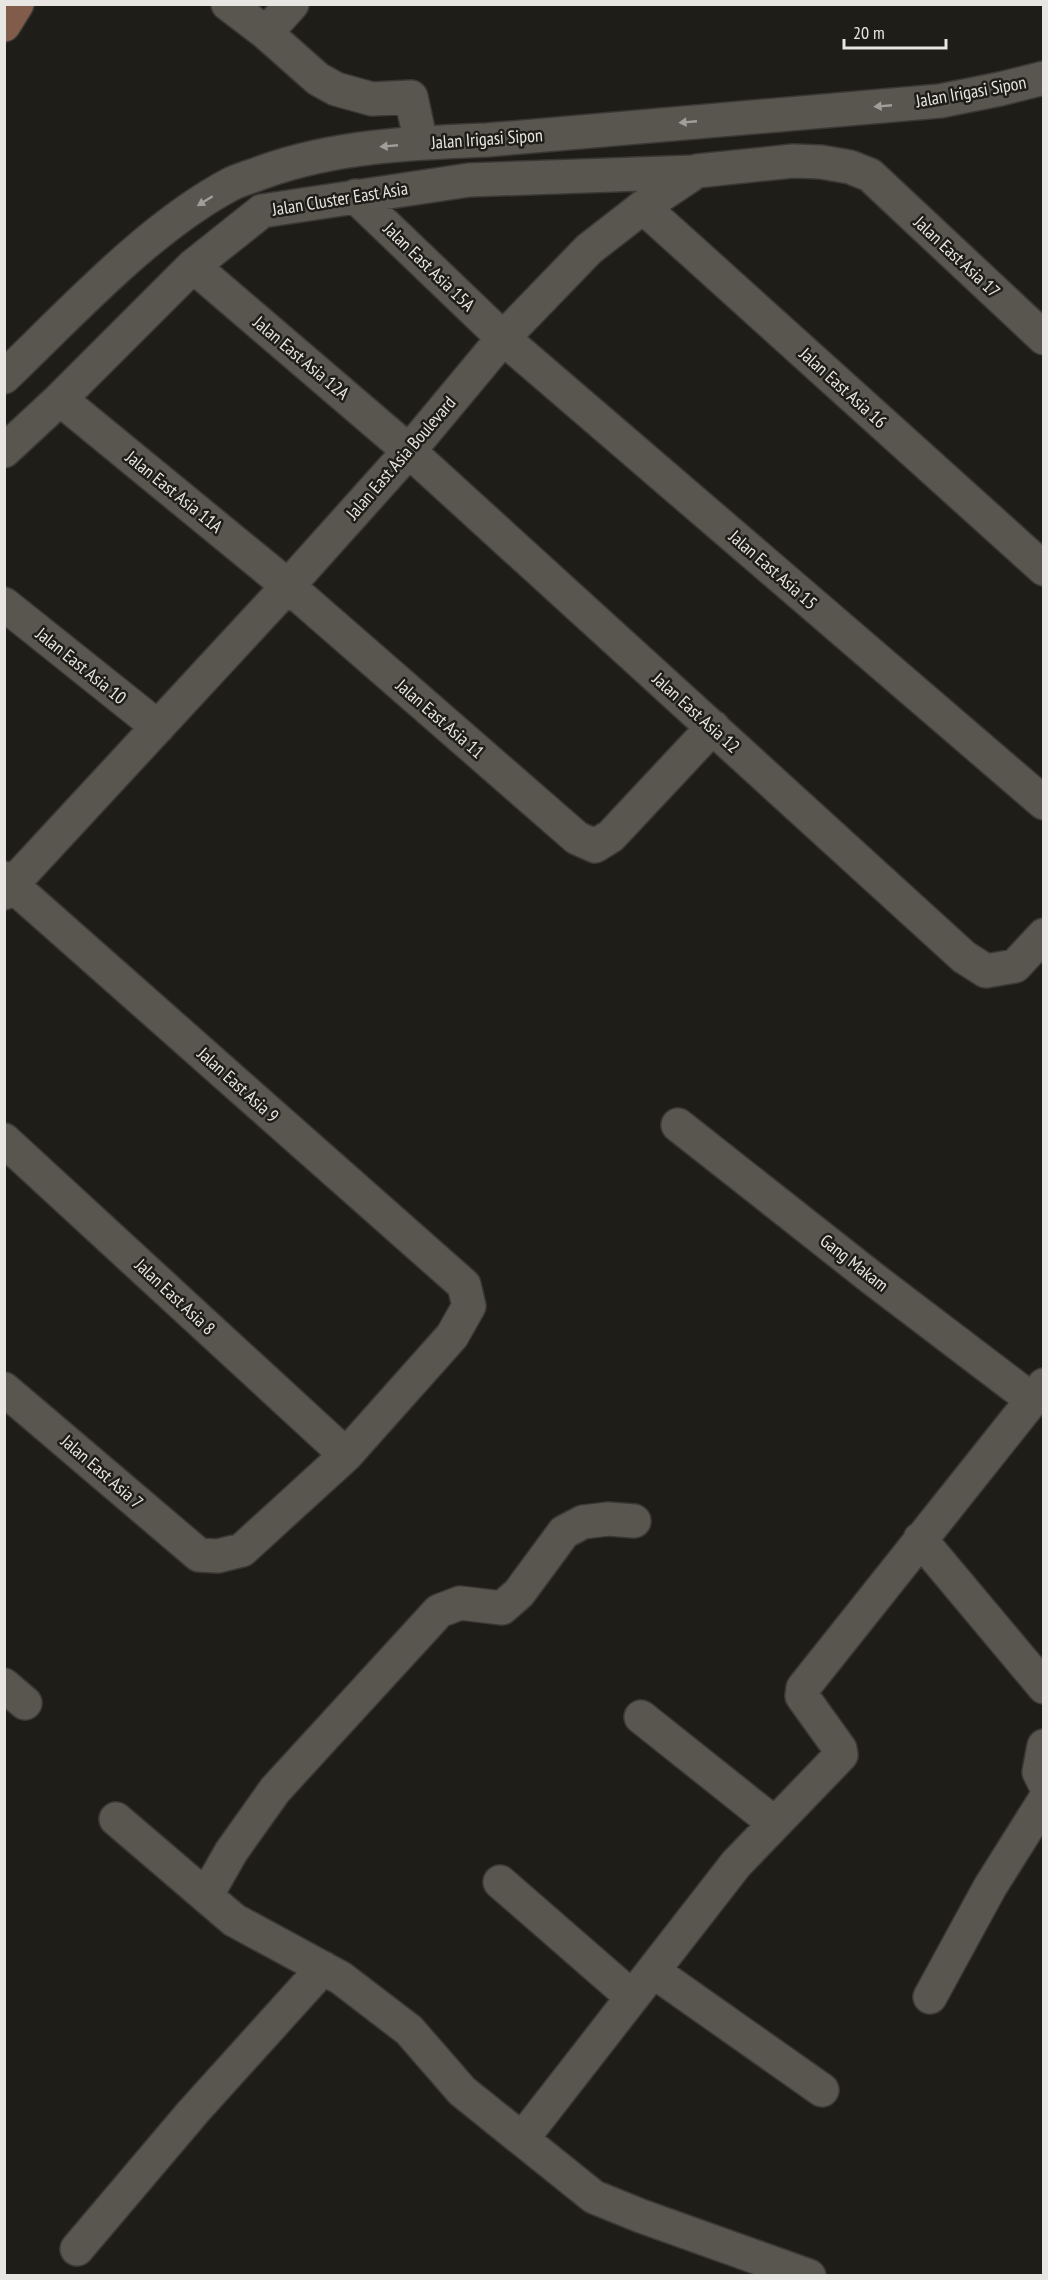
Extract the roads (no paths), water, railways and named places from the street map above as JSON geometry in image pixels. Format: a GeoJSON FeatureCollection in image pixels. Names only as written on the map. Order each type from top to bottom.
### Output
{"type":"FeatureCollection","features":[{"type":"Feature","properties":{"kind":"main road"},"geometry":{"type":"LineString","coordinates":[[4,25],[17,4]]}},
{"type":"Feature","properties":{"kind":"street"},"geometry":{"type":"LineString","coordinates":[[228,4],[266,33],[318,79],[336,89],[372,99],[411,97],[420,139]]}},
{"type":"Feature","properties":{"kind":"street"},"geometry":{"type":"LineString","coordinates":[[266,33],[292,4]]}},
{"type":"Feature","properties":{"kind":"street","name":"Jalan Irigasi Sipon"},"geometry":{"type":"LineString","coordinates":[[4,377],[132,255],[183,215],[233,183],[295,160],[420,139],[487,140],[940,100],[1044,78]]}},
{"type":"Feature","properties":{"kind":"street","name":"Jalan East Asia Boulevard"},"geometry":{"type":"LineString","coordinates":[[7,885],[158,728],[288,586],[409,451],[503,338],[589,249],[643,207],[697,171],[793,161],[821,162],[849,167],[870,175]]}},
{"type":"Feature","properties":{"kind":"street","name":"Jalan Cluster East Asia"},"geometry":{"type":"LineString","coordinates":[[4,451],[60,399],[193,266],[262,211],[469,180],[697,171]]}},
{"type":"Feature","properties":{"kind":"street","name":"Jalan East Asia 17"},"geometry":{"type":"LineString","coordinates":[[870,175],[1044,338]]}},
{"type":"Feature","properties":{"kind":"street","name":"Jalan East Asia 15A"},"geometry":{"type":"LineString","coordinates":[[355,196],[503,338]]}},
{"type":"Feature","properties":{"kind":"street","name":"Jalan East Asia 16"},"geometry":{"type":"LineString","coordinates":[[643,207],[1044,568]]}},
{"type":"Feature","properties":{"kind":"street","name":"Jalan East Asia 12A"},"geometry":{"type":"LineString","coordinates":[[193,266],[409,451]]}},
{"type":"Feature","properties":{"kind":"street","name":"Jalan East Asia 15"},"geometry":{"type":"LineString","coordinates":[[503,338],[1044,802]]}},
{"type":"Feature","properties":{"kind":"street","name":"Jalan East Asia 11A"},"geometry":{"type":"LineString","coordinates":[[60,399],[288,586]]}},
{"type":"Feature","properties":{"kind":"street","name":"Jalan East Asia 12"},"geometry":{"type":"LineString","coordinates":[[409,451],[964,957],[986,971],[1015,966],[1044,935]]}},
{"type":"Feature","properties":{"kind":"street","name":"Jalan East Asia 11"},"geometry":{"type":"LineString","coordinates":[[288,586],[577,838],[595,846],[611,836],[713,727]]}},
{"type":"Feature","properties":{"kind":"street","name":"Jalan East Asia 10"},"geometry":{"type":"LineString","coordinates":[[4,604],[158,728]]}},
{"type":"Feature","properties":{"kind":"street","name":"Jalan East Asia 9"},"geometry":{"type":"LineString","coordinates":[[7,885],[464,1285],[469,1306],[452,1336],[346,1455]]}},
{"type":"Feature","properties":{"kind":"street","name":"Gang Makam"},"geometry":{"type":"LineString","coordinates":[[678,1125],[863,1271],[1037,1392]]}},
{"type":"Feature","properties":{"kind":"street","name":"Jalan East Asia 8"},"geometry":{"type":"LineString","coordinates":[[4,1140],[346,1455]]}},
{"type":"Feature","properties":{"kind":"street","name":"Jalan East Asia 7"},"geometry":{"type":"LineString","coordinates":[[4,1389],[200,1556],[219,1556],[242,1550],[346,1455]]}},
{"type":"Feature","properties":{"kind":"street"},"geometry":{"type":"LineString","coordinates":[[522,2139],[736,1864],[841,1755],[840,1749],[802,1696],[803,1688],[1037,1392]]}},
{"type":"Feature","properties":{"kind":"street"},"geometry":{"type":"LineString","coordinates":[[206,1896],[231,1852],[275,1790],[439,1611],[460,1603],[502,1608],[519,1593],[564,1532],[583,1522],[608,1518],[634,1521]]}},
{"type":"Feature","properties":{"kind":"street"},"geometry":{"type":"LineString","coordinates":[[920,1539],[1044,1687]]}},
{"type":"Feature","properties":{"kind":"street"},"geometry":{"type":"LineString","coordinates":[[641,1717],[774,1823]]}},
{"type":"Feature","properties":{"kind":"street"},"geometry":{"type":"LineString","coordinates":[[1044,1746],[1039,1772],[1044,1782]]}},
{"type":"Feature","properties":{"kind":"street"},"geometry":{"type":"LineString","coordinates":[[930,1997],[990,1887],[1044,1801]]}},
{"type":"Feature","properties":{"kind":"street"},"geometry":{"type":"LineString","coordinates":[[116,1819],[234,1920],[341,1978],[409,2030],[462,2091],[594,2197],[809,2276]]}},
{"type":"Feature","properties":{"kind":"street"},"geometry":{"type":"LineString","coordinates":[[500,1882],[632,1997]]}},
{"type":"Feature","properties":{"kind":"street"},"geometry":{"type":"LineString","coordinates":[[77,2249],[193,2112],[323,1968]]}},
{"type":"Feature","properties":{"kind":"street"},"geometry":{"type":"LineString","coordinates":[[652,1971],[822,2090]]}}]}
